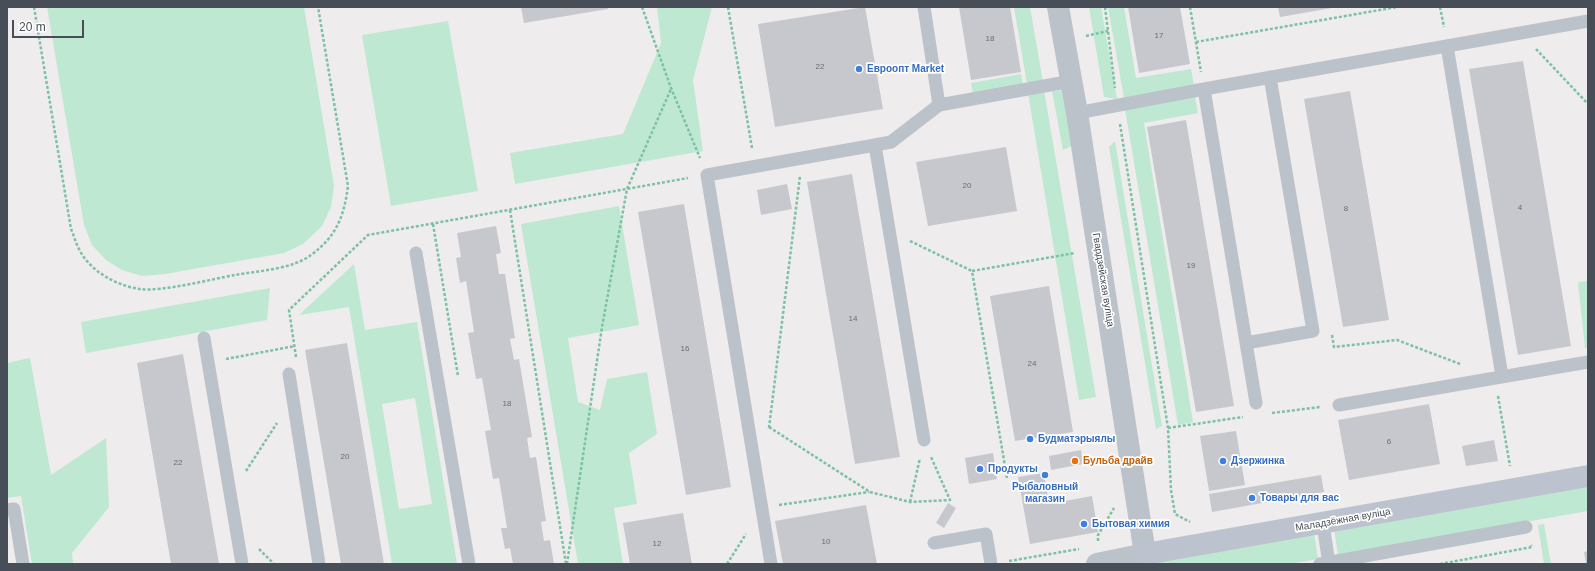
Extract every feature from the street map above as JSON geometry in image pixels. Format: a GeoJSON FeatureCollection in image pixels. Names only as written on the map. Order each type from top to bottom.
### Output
{"type":"FeatureCollection","features":[{"type":"Feature","properties":{"kind":"main road","name":"Маладзёжная вуліца"},"geometry":{"type":"LineString","coordinates":[[1145,554],[1323,524],[1588,476]]}},
{"type":"Feature","properties":{"kind":"street","name":"Гвардзейская вуліца"},"geometry":{"type":"LineString","coordinates":[[1058,7],[1072,81],[1145,554]]}},
{"type":"Feature","properties":{"kind":"street","name":"Маладзёжная вуліца"},"geometry":{"type":"LineString","coordinates":[[1097,564],[1145,554]]}},
{"type":"Feature","properties":{"kind":"lane"},"geometry":{"type":"LineString","coordinates":[[924,7],[939,105]]}},
{"type":"Feature","properties":{"kind":"lane"},"geometry":{"type":"LineString","coordinates":[[1077,113],[1270,77],[1588,22]]}},
{"type":"Feature","properties":{"kind":"lane"},"geometry":{"type":"LineString","coordinates":[[1447,46],[1498,377]]}},
{"type":"Feature","properties":{"kind":"lane"},"geometry":{"type":"LineString","coordinates":[[1246,343],[1313,331],[1270,77]]}},
{"type":"Feature","properties":{"kind":"lane"},"geometry":{"type":"LineString","coordinates":[[771,564],[707,175],[891,142],[939,105],[1072,81]]}},
{"type":"Feature","properties":{"kind":"lane"},"geometry":{"type":"LineString","coordinates":[[1204,89],[1256,403]]}},
{"type":"Feature","properties":{"kind":"lane"},"geometry":{"type":"LineString","coordinates":[[875,145],[924,440]]}},
{"type":"Feature","properties":{"kind":"lane"},"geometry":{"type":"LineString","coordinates":[[416,253],[469,564]]}},
{"type":"Feature","properties":{"kind":"lane"},"geometry":{"type":"LineString","coordinates":[[204,338],[242,564]]}},
{"type":"Feature","properties":{"kind":"lane"},"geometry":{"type":"LineString","coordinates":[[1339,405],[1588,362]]}},
{"type":"Feature","properties":{"kind":"lane"},"geometry":{"type":"LineString","coordinates":[[289,374],[319,564]]}},
{"type":"Feature","properties":{"kind":"lane"},"geometry":{"type":"LineString","coordinates":[[7,510],[14,509],[23,564]]}},
{"type":"Feature","properties":{"kind":"lane"},"geometry":{"type":"LineString","coordinates":[[1323,524],[1326,563],[1526,528]]}},
{"type":"Feature","properties":{"kind":"lane"},"geometry":{"type":"LineString","coordinates":[[934,543],[986,534],[991,564]]}},
{"type":"Feature","properties":{"kind":"path"},"geometry":{"type":"LineString","coordinates":[[34,7],[71,229],[80,253],[97,270],[116,283],[140,289],[167,287],[288,265],[311,256],[333,234],[345,211],[348,186],[318,7]]}},
{"type":"Feature","properties":{"kind":"path"},"geometry":{"type":"LineString","coordinates":[[208,362],[295,346],[289,310],[368,235],[707,175],[671,88],[642,7]]}},
{"type":"Feature","properties":{"kind":"path"},"geometry":{"type":"LineString","coordinates":[[728,7],[755,167]]}},
{"type":"Feature","properties":{"kind":"path"},"geometry":{"type":"LineString","coordinates":[[1105,7],[1118,106],[1168,428],[1171,490],[1175,514],[1194,524]]}},
{"type":"Feature","properties":{"kind":"path"},"geometry":{"type":"LineString","coordinates":[[1190,7],[1204,89]]}},
{"type":"Feature","properties":{"kind":"path"},"geometry":{"type":"LineString","coordinates":[[1196,42],[1397,7]]}},
{"type":"Feature","properties":{"kind":"path"},"geometry":{"type":"LineString","coordinates":[[1522,34],[1588,104]]}},
{"type":"Feature","properties":{"kind":"path"},"geometry":{"type":"LineString","coordinates":[[567,564],[602,327],[627,189],[671,88]]}},
{"type":"Feature","properties":{"kind":"path"},"geometry":{"type":"LineString","coordinates":[[768,434],[802,158]]}},
{"type":"Feature","properties":{"kind":"path"},"geometry":{"type":"LineString","coordinates":[[510,210],[567,564]]}},
{"type":"Feature","properties":{"kind":"path"},"geometry":{"type":"LineString","coordinates":[[889,230],[972,271],[1075,253]]}},
{"type":"Feature","properties":{"kind":"path"},"geometry":{"type":"LineString","coordinates":[[972,271],[1007,478]]}},
{"type":"Feature","properties":{"kind":"path"},"geometry":{"type":"LineString","coordinates":[[1331,331],[1334,347],[1398,340],[1498,377],[1511,472]]}},
{"type":"Feature","properties":{"kind":"path"},"geometry":{"type":"LineString","coordinates":[[230,495],[293,399]]}},
{"type":"Feature","properties":{"kind":"path"},"geometry":{"type":"LineString","coordinates":[[746,412],[870,492],[910,502],[950,500],[924,440]]}},
{"type":"Feature","properties":{"kind":"path"},"geometry":{"type":"LineString","coordinates":[[910,502],[924,440]]}},
{"type":"Feature","properties":{"kind":"path"},"geometry":{"type":"LineString","coordinates":[[727,564],[762,508],[870,492]]}},
{"type":"Feature","properties":{"kind":"path"},"geometry":{"type":"LineString","coordinates":[[236,526],[274,564]]}},
{"type":"Feature","properties":{"kind":"path"},"geometry":{"type":"LineString","coordinates":[[991,564],[1082,549]]}},
{"type":"Feature","properties":{"kind":"green space"},"geometry":{"type":"Polygon","coordinates":[[[47,7],[304,7],[334,186],[331,207],[322,226],[303,244],[284,253],[165,274],[142,276],[122,270],[106,260],[92,245],[84,225],[47,7]]]}},
{"type":"Feature","properties":{"kind":"green space"},"geometry":{"type":"Polygon","coordinates":[[[657,7],[712,7],[693,80],[703,151],[515,184],[510,153],[623,134],[661,43],[657,7]]]}},
{"type":"Feature","properties":{"kind":"green space"},"geometry":{"type":"Polygon","coordinates":[[[1014,7],[1030,7],[1043,82],[1027,84],[1014,7]]]}},
{"type":"Feature","properties":{"kind":"green space"},"geometry":{"type":"Polygon","coordinates":[[[1089,7],[1101,7],[1117,99],[1104,97],[1089,7]]]}},
{"type":"Feature","properties":{"kind":"green space"},"geometry":{"type":"Polygon","coordinates":[[[1108,7],[1124,7],[1136,78],[1191,69],[1194,85],[1124,98],[1108,7]]]}},
{"type":"Feature","properties":{"kind":"green space"},"geometry":{"type":"Polygon","coordinates":[[[448,21],[478,191],[391,206],[362,35],[448,21]]]}},
{"type":"Feature","properties":{"kind":"green space"},"geometry":{"type":"Polygon","coordinates":[[[1021,74],[1023,85],[973,94],[971,83],[1021,74]]]}},
{"type":"Feature","properties":{"kind":"green space"},"geometry":{"type":"Polygon","coordinates":[[[1044,90],[1096,397],[1079,400],[1028,93],[1044,90]]]}},
{"type":"Feature","properties":{"kind":"green space"},"geometry":{"type":"Polygon","coordinates":[[[1066,90],[1074,145],[1063,150],[1052,91],[1066,90]]]}},
{"type":"Feature","properties":{"kind":"green space"},"geometry":{"type":"Polygon","coordinates":[[[1195,97],[1198,113],[1144,123],[1193,422],[1178,425],[1125,109],[1195,97]]]}},
{"type":"Feature","properties":{"kind":"green space"},"geometry":{"type":"Polygon","coordinates":[[[1115,141],[1162,426],[1156,429],[1109,147],[1115,141]]]}},
{"type":"Feature","properties":{"kind":"green space"},"geometry":{"type":"Polygon","coordinates":[[[619,206],[639,325],[568,338],[578,402],[600,410],[607,379],[647,372],[657,434],[629,453],[637,504],[614,508],[623,564],[578,564],[521,224],[619,206]]]}},
{"type":"Feature","properties":{"kind":"green space"},"geometry":{"type":"Polygon","coordinates":[[[354,264],[365,330],[417,322],[457,564],[392,564],[349,307],[299,315],[354,264]],[[415,398],[382,404],[399,509],[432,504],[415,398]]]}},
{"type":"Feature","properties":{"kind":"green space"},"geometry":{"type":"Polygon","coordinates":[[[1588,281],[1588,348],[1585,348],[1578,282],[1588,281]]]}},
{"type":"Feature","properties":{"kind":"green space"},"geometry":{"type":"Polygon","coordinates":[[[270,288],[267,320],[86,353],[81,322],[270,288]]]}},
{"type":"Feature","properties":{"kind":"green space"},"geometry":{"type":"Polygon","coordinates":[[[30,358],[51,475],[106,438],[109,507],[72,553],[73,564],[32,564],[21,496],[7,498],[7,363],[30,358]]]}},
{"type":"Feature","properties":{"kind":"green space"},"geometry":{"type":"Polygon","coordinates":[[[1588,484],[1588,511],[1338,555],[1334,529],[1588,484]]]}},
{"type":"Feature","properties":{"kind":"green space"},"geometry":{"type":"Polygon","coordinates":[[[1544,524],[1551,564],[1544,564],[1538,525],[1544,524]]]}},
{"type":"Feature","properties":{"kind":"green space"},"geometry":{"type":"Polygon","coordinates":[[[1314,533],[1318,559],[1289,564],[1140,564],[1314,533]]]}},
{"type":"Feature","properties":{"kind":"building"},"geometry":{"type":"Polygon","coordinates":[[[521,7],[607,7],[608,9],[524,23],[521,7]]]}},
{"type":"Feature","properties":{"kind":"building"},"geometry":{"type":"Polygon","coordinates":[[[865,7],[883,109],[775,127],[758,24],[865,7]]]}},
{"type":"Feature","properties":{"kind":"building"},"geometry":{"type":"Polygon","coordinates":[[[959,7],[1010,7],[1021,72],[971,80],[959,7]]]}},
{"type":"Feature","properties":{"kind":"building"},"geometry":{"type":"Polygon","coordinates":[[[1128,7],[1180,7],[1190,64],[1139,73],[1128,7]]]}},
{"type":"Feature","properties":{"kind":"building"},"geometry":{"type":"Polygon","coordinates":[[[1278,7],[1332,7],[1332,8],[1280,17],[1278,7]]]}},
{"type":"Feature","properties":{"kind":"building"},"geometry":{"type":"Polygon","coordinates":[[[1523,61],[1571,346],[1518,355],[1469,69],[1523,61]]]}},
{"type":"Feature","properties":{"kind":"building"},"geometry":{"type":"Polygon","coordinates":[[[1350,91],[1389,320],[1343,327],[1304,99],[1350,91]]]}},
{"type":"Feature","properties":{"kind":"building"},"geometry":{"type":"Polygon","coordinates":[[[1186,120],[1234,406],[1196,412],[1147,127],[1186,120]]]}},
{"type":"Feature","properties":{"kind":"building"},"geometry":{"type":"Polygon","coordinates":[[[1006,147],[1017,211],[928,226],[916,162],[1006,147]]]}},
{"type":"Feature","properties":{"kind":"building"},"geometry":{"type":"Polygon","coordinates":[[[852,174],[900,457],[855,464],[807,182],[852,174]]]}},
{"type":"Feature","properties":{"kind":"building"},"geometry":{"type":"Polygon","coordinates":[[[787,184],[792,209],[761,215],[757,190],[787,184]]]}},
{"type":"Feature","properties":{"kind":"building"},"geometry":{"type":"Polygon","coordinates":[[[684,204],[731,487],[686,495],[638,212],[684,204]]]}},
{"type":"Feature","properties":{"kind":"building"},"geometry":{"type":"Polygon","coordinates":[[[496,226],[501,253],[496,254],[499,274],[505,274],[515,338],[510,339],[514,360],[519,359],[532,437],[527,438],[530,458],[536,457],[546,521],[541,522],[544,541],[550,540],[554,564],[513,564],[510,548],[505,549],[501,528],[507,528],[499,478],[493,479],[485,431],[491,430],[482,378],[476,379],[468,333],[474,332],[466,281],[460,283],[456,258],[461,257],[457,233],[496,226]]]}},
{"type":"Feature","properties":{"kind":"building"},"geometry":{"type":"Polygon","coordinates":[[[1049,286],[1073,432],[1015,441],[990,296],[1049,286]]]}},
{"type":"Feature","properties":{"kind":"building"},"geometry":{"type":"Polygon","coordinates":[[[347,343],[384,564],[341,564],[305,350],[347,343]]]}},
{"type":"Feature","properties":{"kind":"building"},"geometry":{"type":"Polygon","coordinates":[[[183,354],[219,564],[171,564],[137,363],[183,354]]]}},
{"type":"Feature","properties":{"kind":"building"},"geometry":{"type":"Polygon","coordinates":[[[1429,404],[1440,464],[1349,480],[1338,420],[1429,404]]]}},
{"type":"Feature","properties":{"kind":"building","name":"Дзержинка"},"geometry":{"type":"Polygon","coordinates":[[[1236,431],[1245,485],[1209,491],[1200,436],[1236,431]]]}},
{"type":"Feature","properties":{"kind":"building"},"geometry":{"type":"Polygon","coordinates":[[[1494,440],[1498,461],[1466,466],[1462,446],[1494,440]]]}},
{"type":"Feature","properties":{"kind":"building"},"geometry":{"type":"Polygon","coordinates":[[[1081,450],[1083,464],[1051,470],[1049,456],[1081,450]]]}},
{"type":"Feature","properties":{"kind":"building"},"geometry":{"type":"Polygon","coordinates":[[[993,453],[997,479],[969,484],[965,458],[993,453]]]}},
{"type":"Feature","properties":{"kind":"building"},"geometry":{"type":"Polygon","coordinates":[[[1044,473],[1049,504],[1092,496],[1098,532],[1030,544],[1018,477],[1044,473]]]}},
{"type":"Feature","properties":{"kind":"building"},"geometry":{"type":"Polygon","coordinates":[[[1321,475],[1324,492],[1212,512],[1209,494],[1321,475]]]}},
{"type":"Feature","properties":{"kind":"building"},"geometry":{"type":"Polygon","coordinates":[[[948,503],[956,508],[944,528],[936,523],[948,503]]]}},
{"type":"Feature","properties":{"kind":"building"},"geometry":{"type":"Polygon","coordinates":[[[866,505],[877,564],[783,564],[775,521],[866,505]]]}},
{"type":"Feature","properties":{"kind":"building"},"geometry":{"type":"Polygon","coordinates":[[[683,513],[692,564],[630,564],[623,523],[683,513]]]}},
{"type":"Feature","properties":{"kind":"building"},"geometry":{"type":"Polygon","coordinates":[[[1588,551],[1588,564],[1586,564],[1584,552],[1588,551]]]}},
{"type":"Feature","properties":{"kind":"place","name":"Евроопт Market"},"geometry":{"type":"Point","coordinates":[859,69]}},
{"type":"Feature","properties":{"kind":"place","name":"Будматэрыялы"},"geometry":{"type":"Point","coordinates":[1030,439]}},
{"type":"Feature","properties":{"kind":"place","name":"Бульба драйв"},"geometry":{"type":"Point","coordinates":[1075,461]}},
{"type":"Feature","properties":{"kind":"place","name":"Дзержинка"},"geometry":{"type":"Point","coordinates":[1223,461]}},
{"type":"Feature","properties":{"kind":"place","name":"Продукты"},"geometry":{"type":"Point","coordinates":[980,469]}},
{"type":"Feature","properties":{"kind":"place","name":"Рыбаловный магазин"},"geometry":{"type":"Point","coordinates":[1045,475]}},
{"type":"Feature","properties":{"kind":"place","name":"Товары для вас"},"geometry":{"type":"Point","coordinates":[1252,498]}},
{"type":"Feature","properties":{"kind":"place","name":"Бытовая химия"},"geometry":{"type":"Point","coordinates":[1084,524]}}]}
